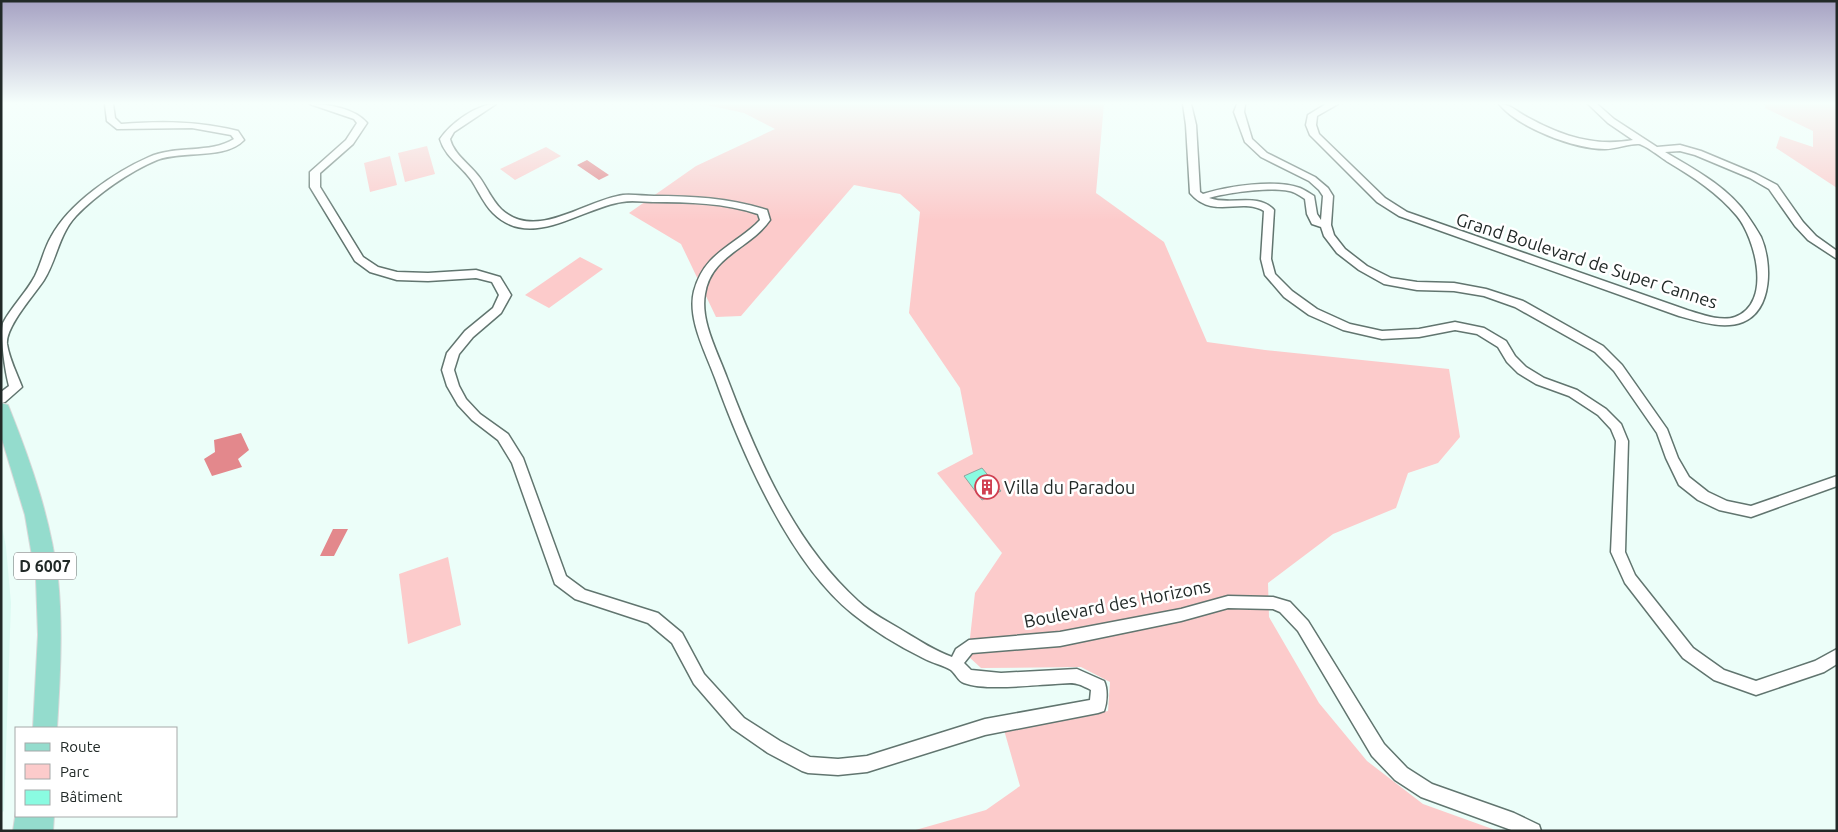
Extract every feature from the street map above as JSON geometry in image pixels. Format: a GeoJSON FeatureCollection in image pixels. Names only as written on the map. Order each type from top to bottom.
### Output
{"type":"FeatureCollection","features":[{"type":"Feature","properties":{"kind":"main road","name":"D 6007"},"geometry":{"type":"LineString","coordinates":[[1,410],[32,504],[45,570],[49,640],[45,727]]}},
{"type":"Feature","properties":{"kind":"main road","name":"D 6007"},"geometry":{"type":"LineString","coordinates":[[1,440],[27,528],[36,584],[38,645],[32,727]]}},
{"type":"Feature","properties":{"kind":"main road"},"geometry":{"type":"LineString","coordinates":[[26,817],[26,831]]}},
{"type":"Feature","properties":{"kind":"main road"},"geometry":{"type":"LineString","coordinates":[[40,831],[41,817]]}},
{"type":"Feature","properties":{"kind":"street"},"geometry":{"type":"LineString","coordinates":[[1,399],[16,387],[1,344],[3,332],[40,277],[63,225],[90,198],[114,180],[154,158],[185,151],[226,148],[234,143]]}},
{"type":"Feature","properties":{"kind":"street"},"geometry":{"type":"LineString","coordinates":[[349,143],[315,172],[315,187],[360,259],[374,270],[397,276],[428,278],[476,274],[496,280],[505,295],[497,310],[469,334],[453,353],[448,370],[453,386],[462,402],[483,422],[503,437],[518,462],[560,580],[580,596],[654,618],[677,638],[699,679],[738,723],[774,747],[808,765],[838,767],[867,764],[985,727],[1098,706],[1099,686],[1077,676],[1001,680],[967,677],[956,665],[936,659],[854,607],[815,564],[780,508],[734,417],[701,319],[698,296],[706,274],[718,257],[759,229],[765,220],[763,212],[746,206],[717,202],[679,199],[620,199],[548,223],[528,224],[510,220],[490,205],[478,183],[465,165],[446,146],[446,143]]}},
{"type":"Feature","properties":{"kind":"street"},"geometry":{"type":"LineString","coordinates":[[1193,143],[1195,193],[1200,198],[1214,204],[1229,206],[1254,203],[1264,205],[1269,210],[1266,259],[1270,275],[1288,294],[1313,312],[1347,327],[1382,335],[1419,333],[1456,326],[1480,331],[1502,344],[1511,359],[1522,370],[1540,381],[1573,393],[1602,412],[1617,427],[1622,440],[1618,552],[1630,579],[1688,653],[1719,675],[1756,688],[1820,666],[1837,656]]}},
{"type":"Feature","properties":{"kind":"street"},"geometry":{"type":"LineString","coordinates":[[1251,143],[1264,155],[1312,179],[1323,188],[1328,196],[1326,225],[1329,236],[1341,251],[1363,268],[1388,281],[1417,286],[1454,287],[1486,293],[1519,304],[1599,349],[1618,368],[1664,432],[1672,458],[1684,481],[1704,496],[1724,506],[1751,512],[1837,481]]}},
{"type":"Feature","properties":{"kind":"street","name":"Grand Boulevard de Super Cannes"},"geometry":{"type":"LineString","coordinates":[[1322,143],[1381,200],[1403,214],[1683,313],[1713,322],[1742,319],[1755,308],[1762,292],[1763,272],[1755,236],[1737,210],[1712,187],[1642,143]]}},
{"type":"Feature","properties":{"kind":"street"},"geometry":{"type":"LineString","coordinates":[[1585,143],[1601,146],[1633,143]]}},
{"type":"Feature","properties":{"kind":"street"},"geometry":{"type":"LineString","coordinates":[[1654,150],[1680,148],[1698,153],[1754,176],[1773,186],[1799,224],[1812,238],[1837,256]]}},
{"type":"Feature","properties":{"kind":"street"},"geometry":{"type":"LineString","coordinates":[[1200,198],[1221,191],[1272,187],[1297,190],[1310,198],[1312,214],[1316,222],[1326,225]]}},
{"type":"Feature","properties":{"kind":"street","name":"Boulevard des Horizons"},"geometry":{"type":"LineString","coordinates":[[956,665],[961,654],[970,647],[1060,639],[1181,614],[1228,602],[1273,603],[1285,607],[1303,626],[1378,750],[1400,774],[1427,791],[1514,822],[1533,831]]}},
{"type":"Feature","properties":{"kind":"shaded area"},"geometry":{"type":"Polygon","coordinates":[[[587,160],[609,175],[599,180],[577,165],[587,160]]]}},
{"type":"Feature","properties":{"kind":"shaded area"},"geometry":{"type":"Polygon","coordinates":[[[241,433],[249,450],[238,459],[242,467],[212,476],[204,459],[215,452],[214,440],[241,433]]]}},
{"type":"Feature","properties":{"kind":"shaded area"},"geometry":{"type":"Polygon","coordinates":[[[1,521],[6,547],[11,603],[4,811],[1,813],[1,521]]]}},
{"type":"Feature","properties":{"kind":"shaded area"},"geometry":{"type":"Polygon","coordinates":[[[333,529],[348,529],[334,556],[320,556],[333,529]]]}},
{"type":"Feature","properties":{"kind":"green space"},"geometry":{"type":"Polygon","coordinates":[[[745,143],[1101,143],[1096,193],[1164,242],[1207,342],[1265,350],[1449,369],[1460,437],[1438,463],[1408,473],[1396,508],[1333,534],[1268,583],[1269,617],[1319,703],[1367,761],[1423,804],[1498,831],[912,831],[986,810],[1020,786],[1004,730],[1108,711],[1110,682],[1081,667],[981,668],[968,656],[975,593],[1002,553],[937,473],[973,454],[960,388],[909,313],[920,212],[900,194],[854,185],[741,316],[716,317],[681,244],[629,213],[696,166],[745,143]]]}},
{"type":"Feature","properties":{"kind":"green space"},"geometry":{"type":"Polygon","coordinates":[[[1778,143],[1800,143],[1813,147],[1813,143],[1837,143],[1837,188],[1776,148],[1778,143]]]}},
{"type":"Feature","properties":{"kind":"green space"},"geometry":{"type":"Polygon","coordinates":[[[427,146],[435,174],[405,182],[398,153],[427,146]]]}},
{"type":"Feature","properties":{"kind":"green space"},"geometry":{"type":"Polygon","coordinates":[[[546,147],[561,156],[515,180],[500,169],[546,147]]]}},
{"type":"Feature","properties":{"kind":"green space"},"geometry":{"type":"Polygon","coordinates":[[[390,156],[397,185],[370,192],[364,163],[390,156]]]}},
{"type":"Feature","properties":{"kind":"green space"},"geometry":{"type":"Polygon","coordinates":[[[580,257],[603,269],[549,308],[525,295],[580,257]]]}},
{"type":"Feature","properties":{"kind":"green space"},"geometry":{"type":"Polygon","coordinates":[[[448,557],[461,625],[408,644],[399,574],[448,557]]]}},
{"type":"Feature","properties":{"kind":"building","name":"Villa du Paradou"},"geometry":{"type":"Polygon","coordinates":[[[982,468],[1001,491],[982,500],[964,476],[982,468]]]}},
{"type":"Feature","properties":{"kind":"place","name":"Villa du Paradou"},"geometry":{"type":"Point","coordinates":[987,487]}}]}
